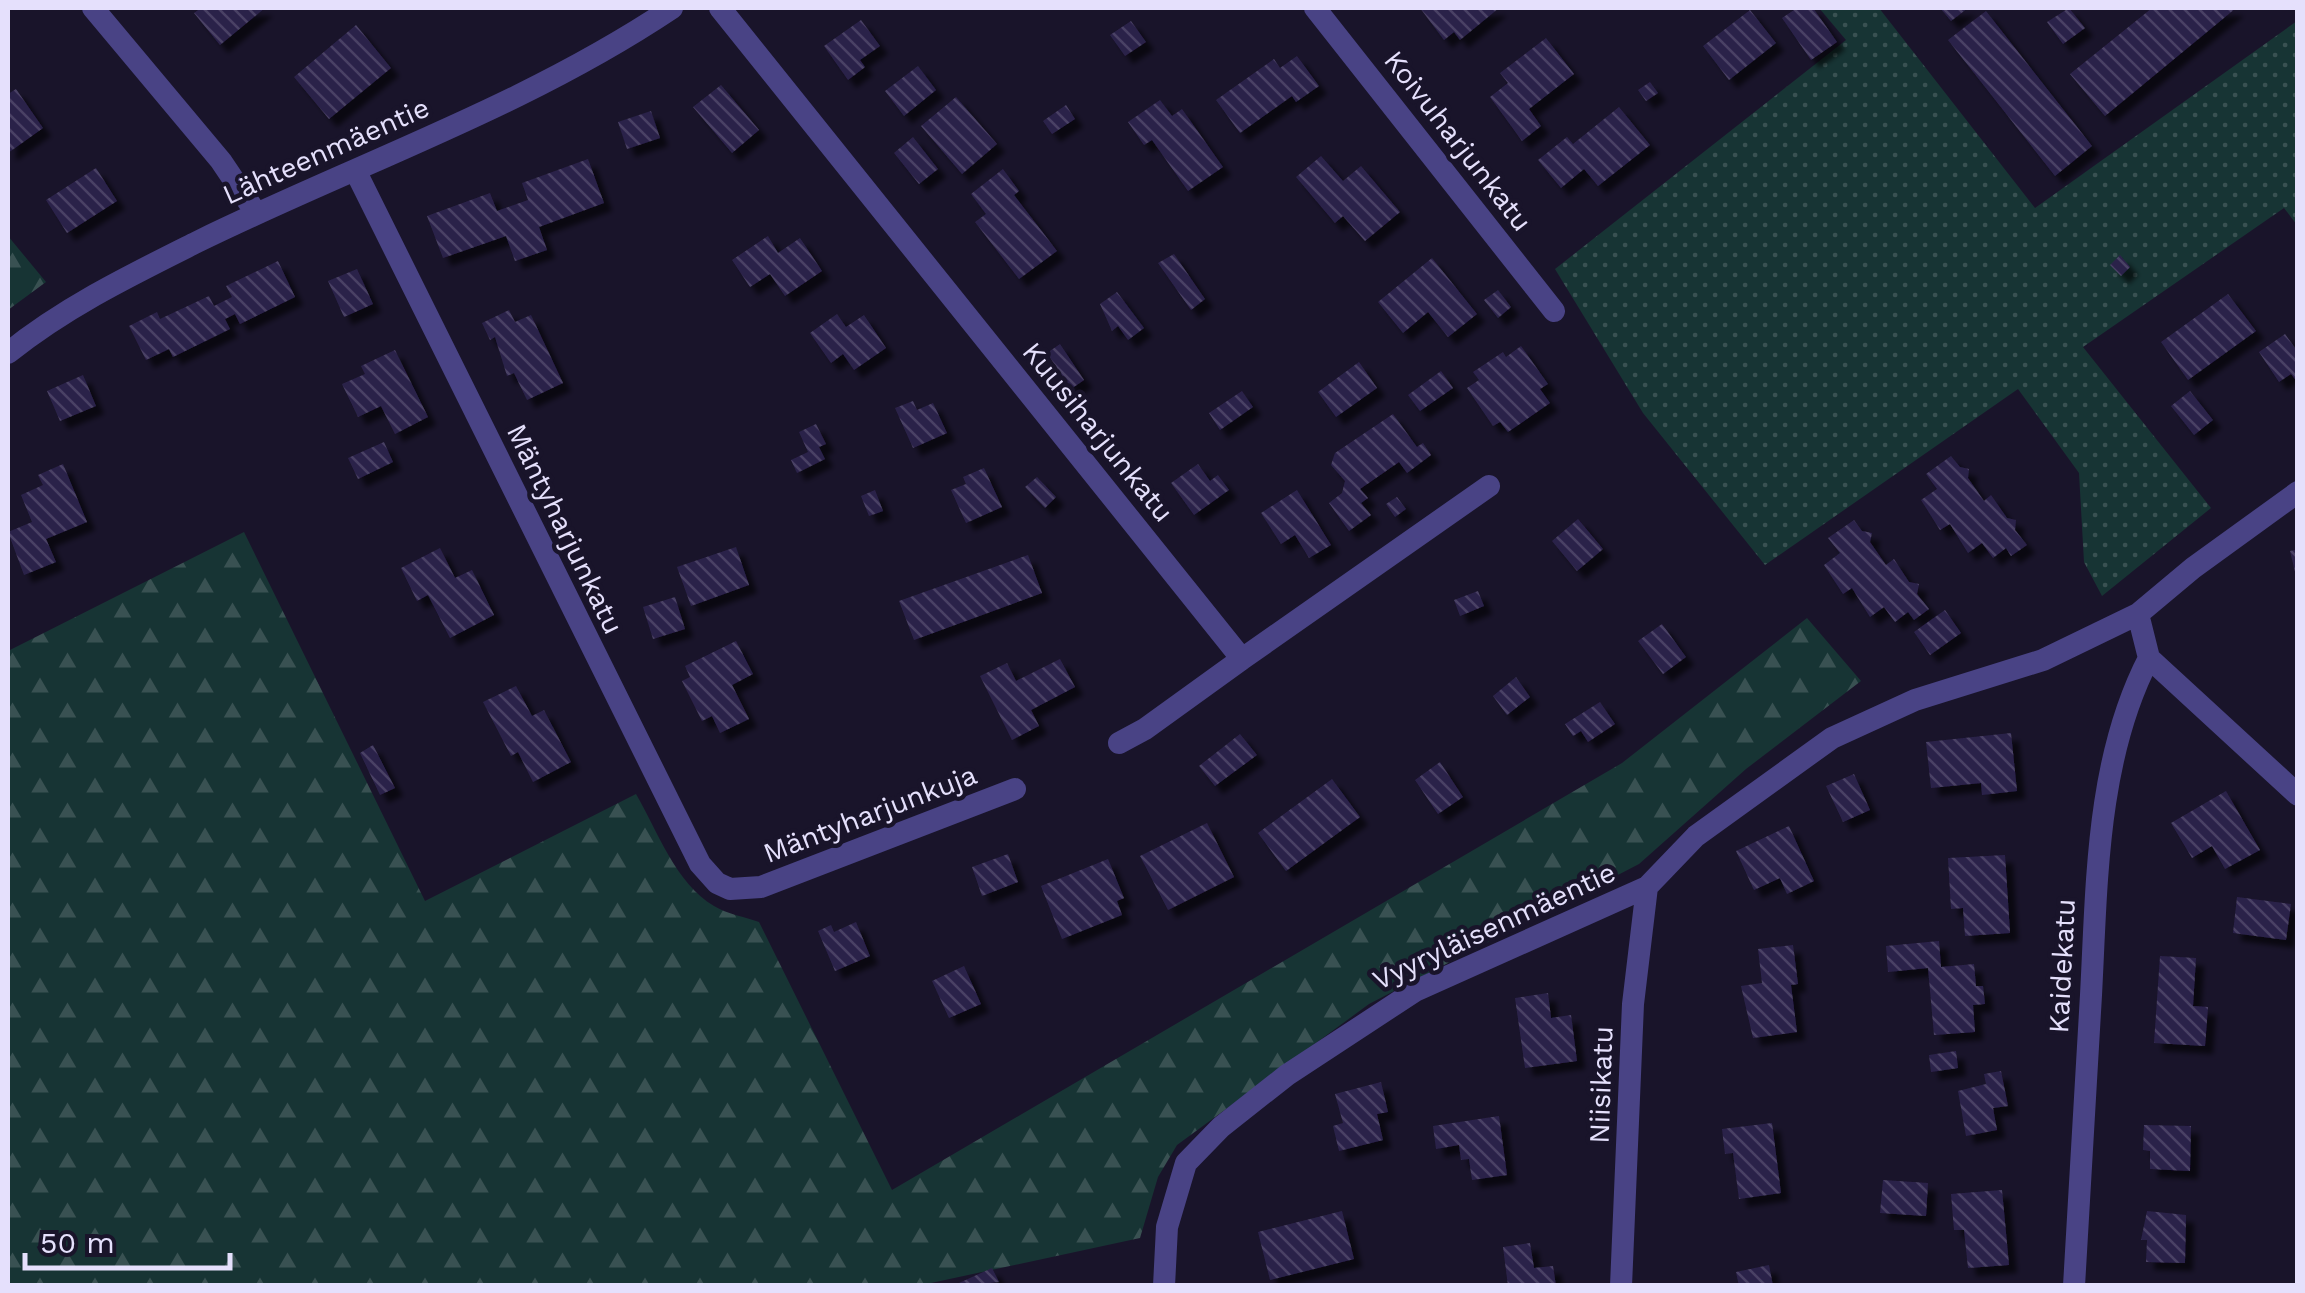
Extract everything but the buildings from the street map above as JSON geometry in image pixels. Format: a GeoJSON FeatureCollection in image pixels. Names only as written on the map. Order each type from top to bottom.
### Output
{"type":"FeatureCollection","features":[{"type":"Feature","properties":{"kind":"street"},"geometry":{"type":"LineString","coordinates":[[93,8],[221,161],[256,214]]}},
{"type":"Feature","properties":{"kind":"street","name":"Lähteenmäentie"},"geometry":{"type":"LineString","coordinates":[[8,353],[84,300],[256,214],[525,94],[672,8]]}},
{"type":"Feature","properties":{"kind":"street","name":"Kuusiharjunkatu"},"geometry":{"type":"LineString","coordinates":[[720,8],[1242,659]]}},
{"type":"Feature","properties":{"kind":"street","name":"Koivuharjunkatu"},"geometry":{"type":"LineString","coordinates":[[1314,8],[1554,311]]}},
{"type":"Feature","properties":{"kind":"street","name":"Mäntyharjunkatu"},"geometry":{"type":"LineString","coordinates":[[355,170],[700,864],[717,883],[744,891]]}},
{"type":"Feature","properties":{"kind":"street"},"geometry":{"type":"LineString","coordinates":[[1118,743],[1145,730],[1489,486]]}},
{"type":"Feature","properties":{"kind":"street","name":"Vyyryläisenmäentie"},"geometry":{"type":"LineString","coordinates":[[1164,1286],[1169,1216],[1186,1163],[1221,1127],[1287,1074],[1415,991],[1647,887],[1696,836],[1832,738],[1915,700],[2043,660],[2138,614],[2192,568],[2298,492]]}},
{"type":"Feature","properties":{"kind":"street"},"geometry":{"type":"LineString","coordinates":[[2138,614],[2149,658],[2298,796]]}},
{"type":"Feature","properties":{"kind":"street","name":"Kaidekatu"},"geometry":{"type":"LineString","coordinates":[[2074,1286],[2098,861],[2116,749],[2135,686],[2149,658]]}},
{"type":"Feature","properties":{"kind":"street","name":"Mäntyharjunkuja"},"geometry":{"type":"LineString","coordinates":[[744,891],[1016,789]]}},
{"type":"Feature","properties":{"kind":"street","name":"Niisikatu"},"geometry":{"type":"LineString","coordinates":[[1621,1286],[1634,1004],[1647,887]]}},
{"type":"Feature","properties":{"kind":"green space"},"geometry":{"type":"Polygon","coordinates":[[[1819,8],[1879,8],[2035,208],[2297,21],[2297,225],[2284,208],[2083,347],[2211,508],[2102,596],[2084,562],[2079,473],[2018,389],[1765,565],[1643,413],[1555,269],[1846,40],[1819,8]]]}},
{"type":"Feature","properties":{"kind":"green space"},"geometry":{"type":"Polygon","coordinates":[[[8,236],[46,282],[8,310],[8,236]]]}},
{"type":"Feature","properties":{"kind":"green space"},"geometry":{"type":"Polygon","coordinates":[[[244,532],[425,901],[636,794],[689,884],[719,909],[759,922],[892,1190],[1622,763],[1807,618],[1861,681],[1746,769],[1639,864],[1369,1004],[1177,1145],[1158,1177],[1140,1238],[917,1286],[8,1286],[8,651],[244,532]]]}}]}
